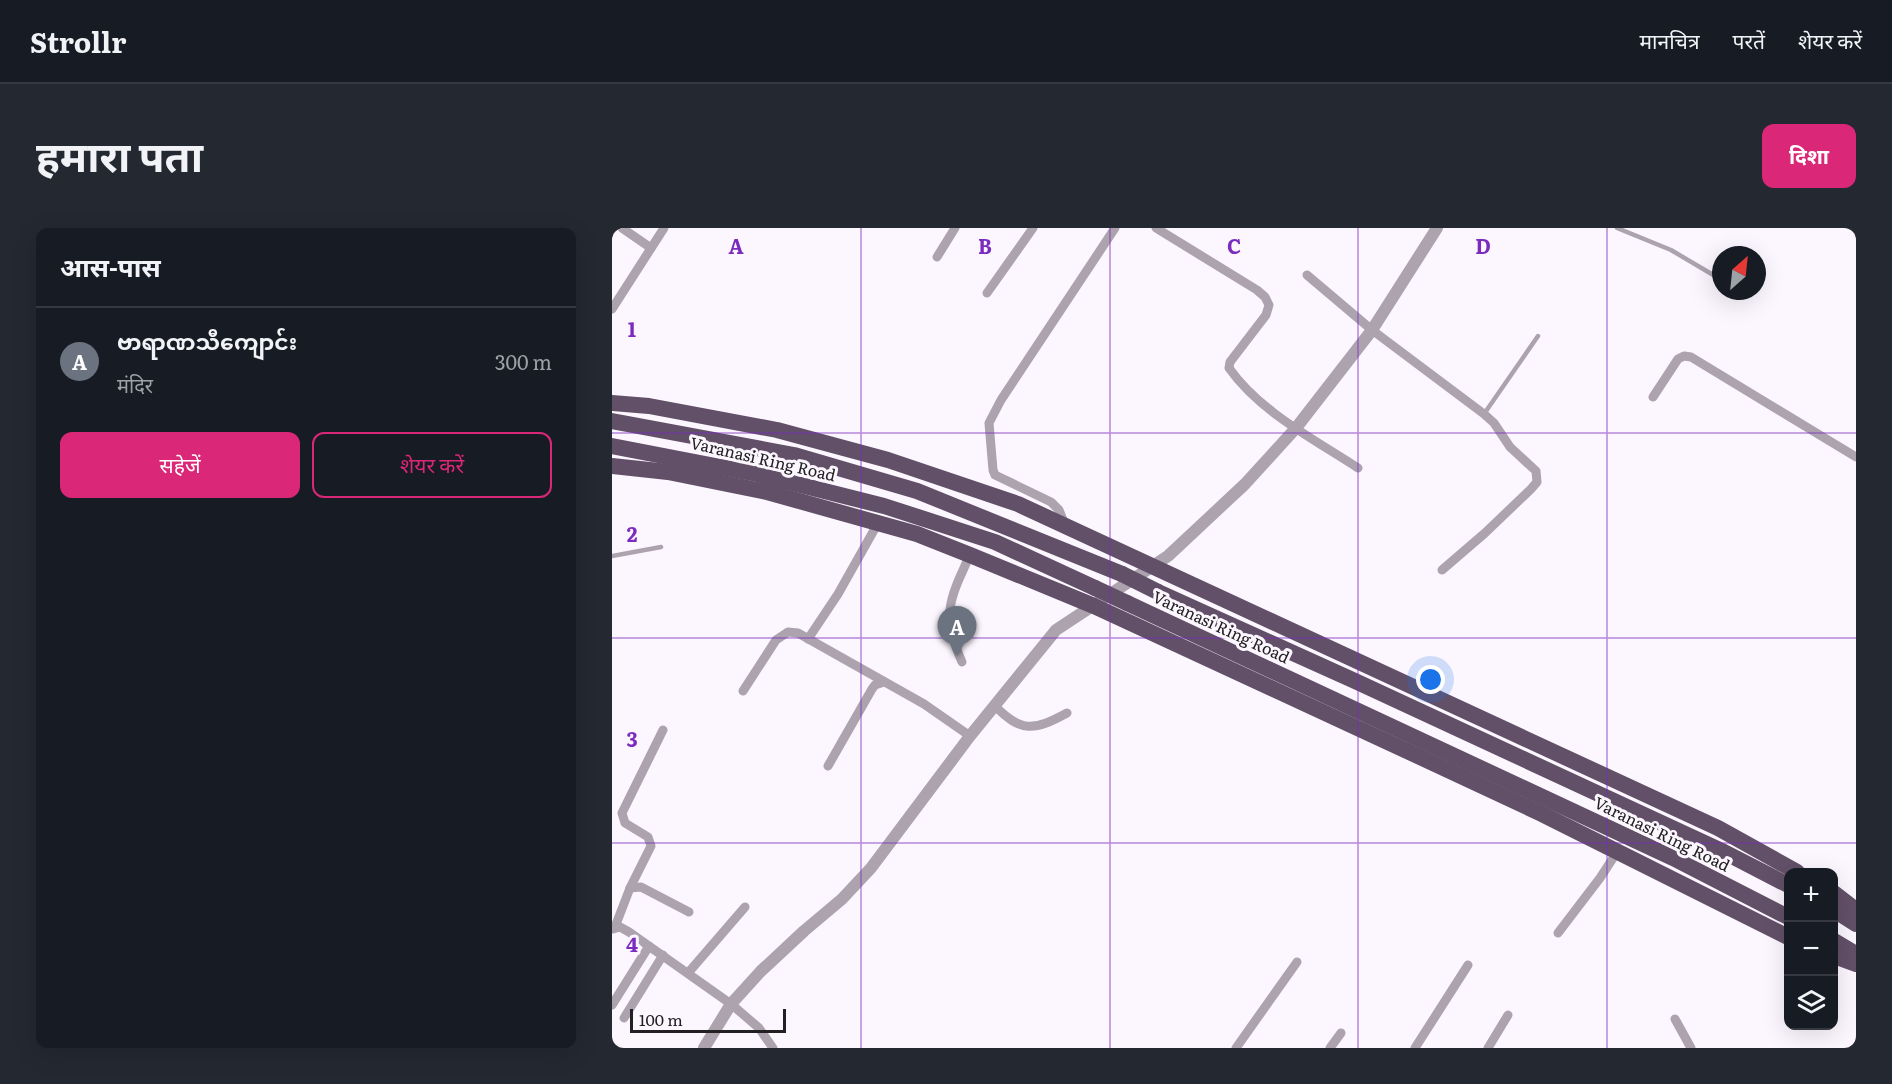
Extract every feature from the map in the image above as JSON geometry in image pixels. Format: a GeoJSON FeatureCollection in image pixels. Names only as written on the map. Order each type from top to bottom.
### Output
{"type":"FeatureCollection","features":[{"type":"Feature","properties":{"kind":"highway"},"geometry":{"type":"LineString","coordinates":[[612,403],[649,406],[777,430],[888,460],[1018,504],[1718,828],[1788,868]]}},
{"type":"Feature","properties":{"kind":"highway","name":"Varanasi Ring Road"},"geometry":{"type":"LineString","coordinates":[[612,421],[794,455],[917,490],[1122,574],[1703,842],[1784,883]]}},
{"type":"Feature","properties":{"kind":"highway","name":"Varanasi Ring Road"},"geometry":{"type":"LineString","coordinates":[[612,446],[757,474],[884,506],[995,542],[1673,858],[1784,915]]}},
{"type":"Feature","properties":{"kind":"highway"},"geometry":{"type":"LineString","coordinates":[[612,466],[668,472],[766,492],[917,534],[970,555],[1094,606],[1420,757],[1784,936]]}},
{"type":"Feature","properties":{"kind":"highway"},"geometry":{"type":"LineString","coordinates":[[1838,897],[1856,910]]}},
{"type":"Feature","properties":{"kind":"highway"},"geometry":{"type":"LineString","coordinates":[[1838,913],[1856,924]]}},
{"type":"Feature","properties":{"kind":"highway"},"geometry":{"type":"LineString","coordinates":[[1838,944],[1856,954]]}},
{"type":"Feature","properties":{"kind":"highway"},"geometry":{"type":"LineString","coordinates":[[1838,958],[1856,964]]}},
{"type":"Feature","properties":{"kind":"street"},"geometry":{"type":"LineString","coordinates":[[622,228],[651,248]]}},
{"type":"Feature","properties":{"kind":"street"},"geometry":{"type":"LineString","coordinates":[[612,309],[663,228]]}},
{"type":"Feature","properties":{"kind":"street"},"geometry":{"type":"LineString","coordinates":[[937,257],[955,228]]}},
{"type":"Feature","properties":{"kind":"street"},"geometry":{"type":"LineString","coordinates":[[987,293],[1033,228]]}},
{"type":"Feature","properties":{"kind":"street"},"geometry":{"type":"LineString","coordinates":[[1065,525],[1059,510],[1051,502],[995,475],[989,423],[1001,400],[1115,228]]}},
{"type":"Feature","properties":{"kind":"street"},"geometry":{"type":"LineString","coordinates":[[1156,228],[1265,297],[1269,305],[1266,315],[1230,362],[1229,368],[1246,388],[1271,411],[1358,468]]}},
{"type":"Feature","properties":{"kind":"street"},"geometry":{"type":"LineString","coordinates":[[704,1048],[731,1004],[761,971],[842,899],[871,868],[994,705],[1056,630],[1168,556],[1245,484],[1296,428],[1372,330],[1437,228]]}},
{"type":"Feature","properties":{"kind":"street"},"geometry":{"type":"LineString","coordinates":[[1307,275],[1372,330],[1484,414],[1494,423],[1510,447],[1536,471],[1537,482],[1485,533],[1442,570]]}},
{"type":"Feature","properties":{"kind":"street"},"geometry":{"type":"LineString","coordinates":[[1653,397],[1678,359],[1684,356],[1691,357],[1856,458]]}},
{"type":"Feature","properties":{"kind":"street"},"geometry":{"type":"LineString","coordinates":[[808,639],[838,594],[878,524]]}},
{"type":"Feature","properties":{"kind":"street"},"geometry":{"type":"LineString","coordinates":[[962,662],[953,638],[949,609],[957,581],[970,555]]}},
{"type":"Feature","properties":{"kind":"street"},"geometry":{"type":"LineString","coordinates":[[743,691],[781,635],[788,632],[798,633],[924,704],[970,736]]}},
{"type":"Feature","properties":{"kind":"street"},"geometry":{"type":"LineString","coordinates":[[828,765],[872,689],[875,685],[884,682]]}},
{"type":"Feature","properties":{"kind":"street"},"geometry":{"type":"LineString","coordinates":[[994,705],[1007,718],[1023,726],[1034,727],[1046,724],[1067,713]]}},
{"type":"Feature","properties":{"kind":"street"},"geometry":{"type":"LineString","coordinates":[[663,730],[622,813],[625,823],[648,837],[651,846],[630,888],[614,928],[629,932],[731,1004],[759,1028],[773,1048]]}},
{"type":"Feature","properties":{"kind":"street"},"geometry":{"type":"LineString","coordinates":[[1558,933],[1617,852]]}},
{"type":"Feature","properties":{"kind":"street"},"geometry":{"type":"LineString","coordinates":[[630,888],[641,887],[689,912]]}},
{"type":"Feature","properties":{"kind":"street"},"geometry":{"type":"LineString","coordinates":[[688,973],[745,907]]}},
{"type":"Feature","properties":{"kind":"street"},"geometry":{"type":"LineString","coordinates":[[612,1005],[650,946]]}},
{"type":"Feature","properties":{"kind":"street"},"geometry":{"type":"LineString","coordinates":[[624,1018],[663,955]]}},
{"type":"Feature","properties":{"kind":"street"},"geometry":{"type":"LineString","coordinates":[[1236,1048],[1297,962]]}},
{"type":"Feature","properties":{"kind":"street"},"geometry":{"type":"LineString","coordinates":[[1415,1048],[1468,965]]}},
{"type":"Feature","properties":{"kind":"street"},"geometry":{"type":"LineString","coordinates":[[1488,1048],[1508,1015]]}},
{"type":"Feature","properties":{"kind":"street"},"geometry":{"type":"LineString","coordinates":[[1675,1019],[1691,1048]]}},
{"type":"Feature","properties":{"kind":"street"},"geometry":{"type":"LineString","coordinates":[[1330,1048],[1341,1033]]}},
{"type":"Feature","properties":{"kind":"lane"},"geometry":{"type":"LineString","coordinates":[[1617,228],[1671,250],[1712,274]]}},
{"type":"Feature","properties":{"kind":"lane"},"geometry":{"type":"LineString","coordinates":[[1484,414],[1538,336]]}},
{"type":"Feature","properties":{"kind":"lane"},"geometry":{"type":"LineString","coordinates":[[612,556],[661,547]]}},
{"type":"Feature","properties":{"kind":"place","name":"ဗာရာဏသီကျောင်း"},"geometry":{"type":"Point","coordinates":[957,656]}}]}
